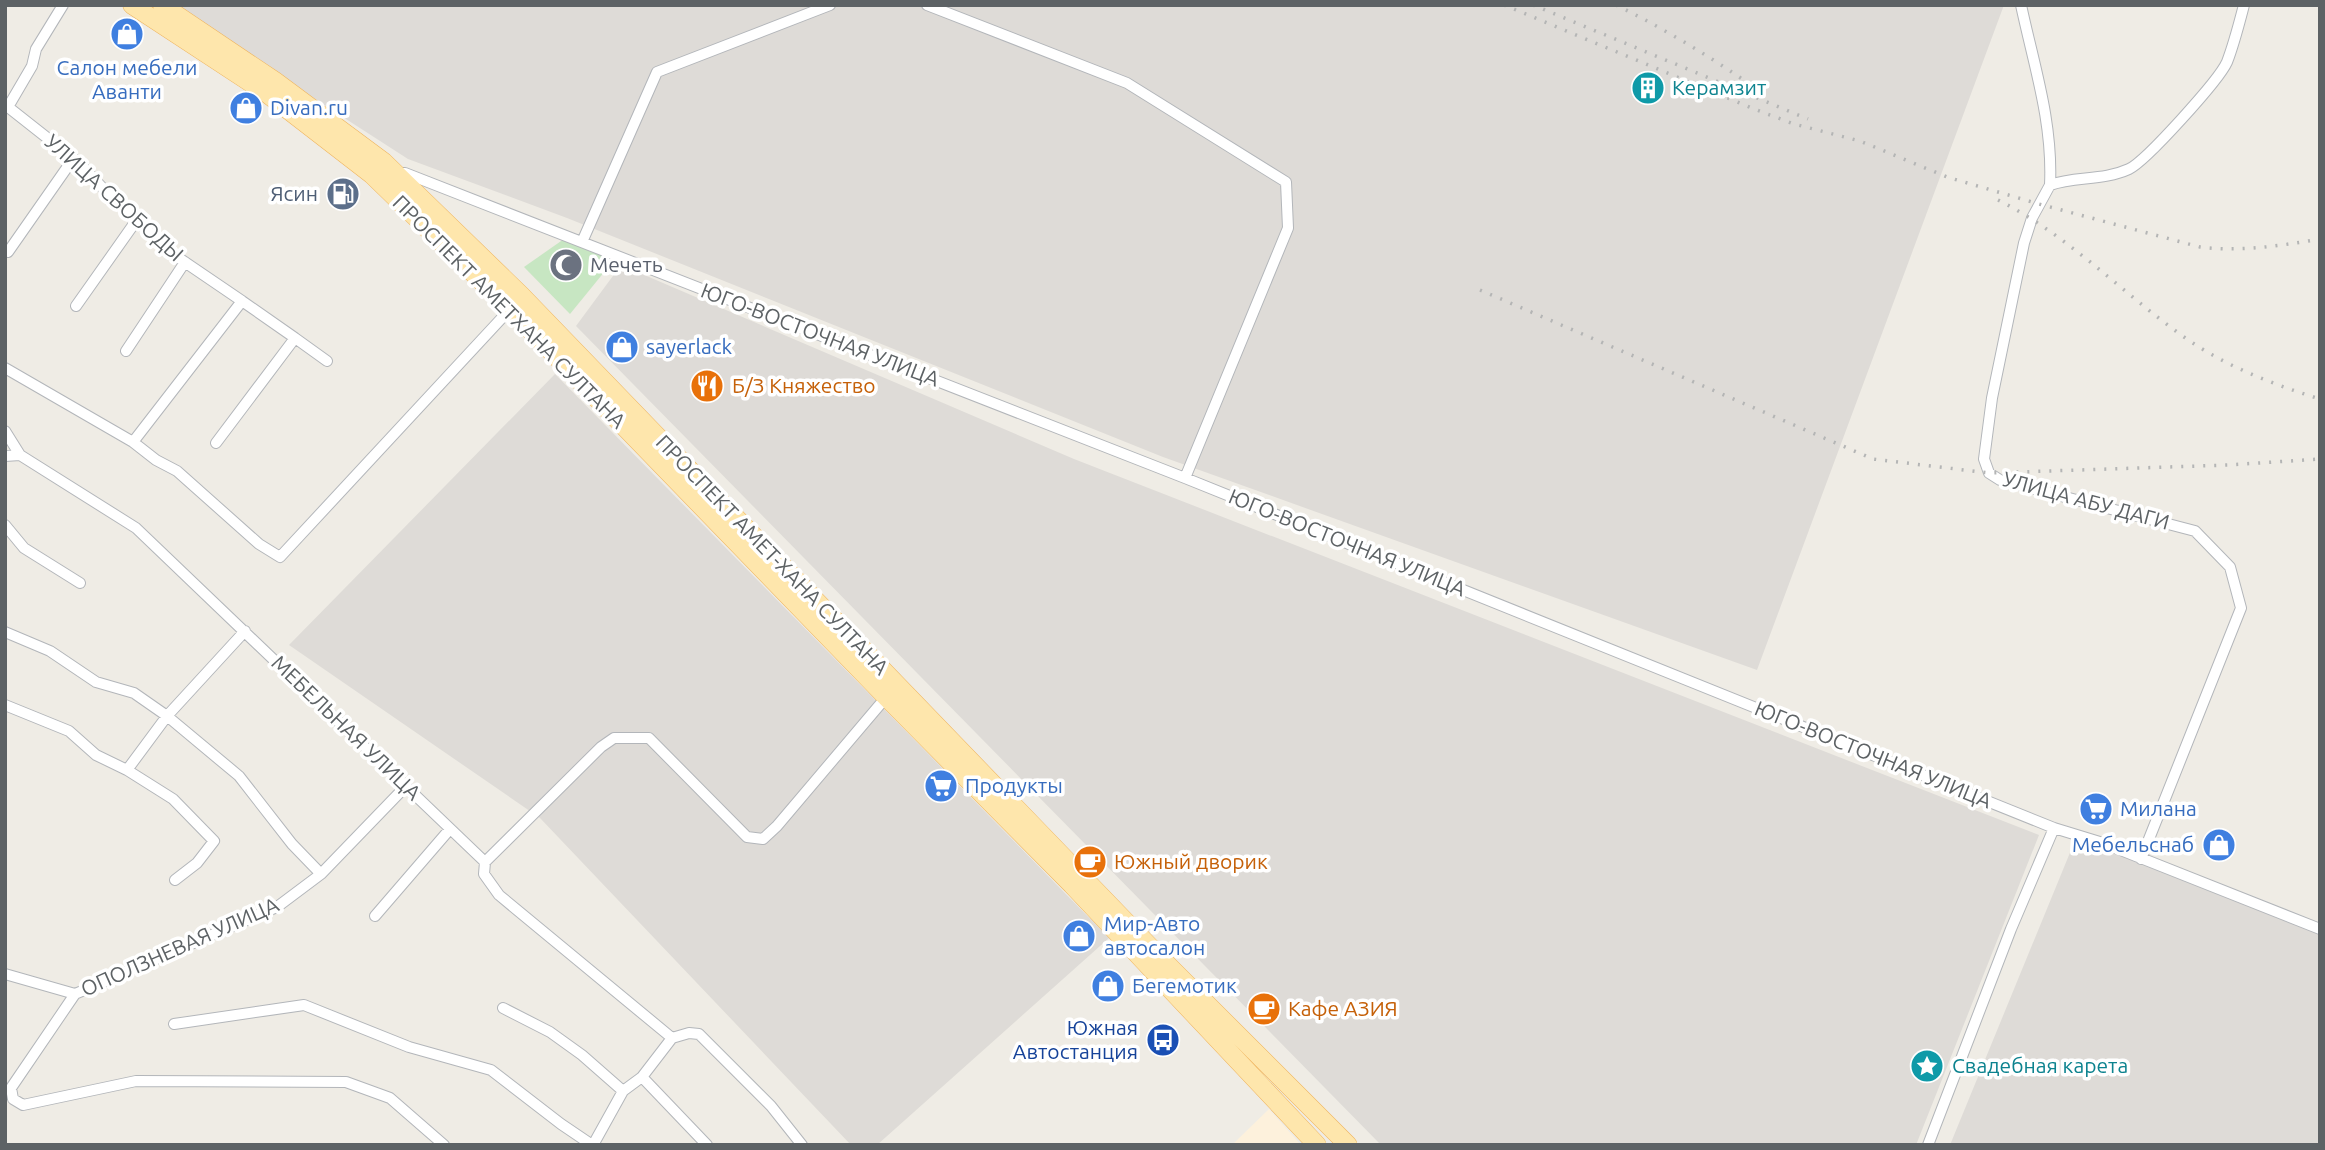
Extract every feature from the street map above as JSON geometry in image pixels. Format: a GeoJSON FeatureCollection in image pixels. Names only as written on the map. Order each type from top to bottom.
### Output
{"type":"FeatureCollection","features":[{"type":"Feature","properties":{"kind":"main road","name":"ПРОСПЕКТ АМЕТХАНА СУЛТАНА"},"geometry":{"type":"LineString","coordinates":[[132,5],[266,93],[372,175],[516,303]]}},
{"type":"Feature","properties":{"kind":"main road","name":"ПРОСПЕКТ АМЕТ-ХАНА СУЛТАНА"},"geometry":{"type":"LineString","coordinates":[[162,5],[275,81],[396,173],[516,303],[892,691],[1349,1145]]}},
{"type":"Feature","properties":{"kind":"main road"},"geometry":{"type":"LineString","coordinates":[[892,691],[1317,1145]]}},
{"type":"Feature","properties":{"kind":"street","name":"УЛИЦА СВОБОДЫ"},"geometry":{"type":"LineString","coordinates":[[63,5],[36,49],[32,66],[7,109],[73,159],[136,221],[185,262],[327,361]]}},
{"type":"Feature","properties":{"kind":"street"},"geometry":{"type":"LineString","coordinates":[[582,242],[657,72],[830,5]]}},
{"type":"Feature","properties":{"kind":"street"},"geometry":{"type":"LineString","coordinates":[[927,5],[1127,83],[1286,182],[1288,228],[1185,478]]}},
{"type":"Feature","properties":{"kind":"street"},"geometry":{"type":"LineString","coordinates":[[2021,5],[2042,89],[2049,133],[2050,185],[2062,181],[2109,177],[2131,168],[2152,151],[2226,64],[2244,5]]}},
{"type":"Feature","properties":{"kind":"street"},"geometry":{"type":"LineString","coordinates":[[8,252],[73,159]]}},
{"type":"Feature","properties":{"kind":"street","name":"ЮГО-ВОСТОЧНАЯ УЛИЦА"},"geometry":{"type":"LineString","coordinates":[[372,175],[405,173],[1185,478],[2054,828],[2103,843],[2320,929]]}},
{"type":"Feature","properties":{"kind":"street","name":"УЛИЦА АБУ ДАГИ"},"geometry":{"type":"LineString","coordinates":[[2050,185],[2032,218],[2024,243],[1997,372],[1984,459],[1989,473],[2000,480],[2195,531],[2230,567],[2241,608],[2141,859]]}},
{"type":"Feature","properties":{"kind":"street"},"geometry":{"type":"LineString","coordinates":[[76,306],[136,221]]}},
{"type":"Feature","properties":{"kind":"street"},"geometry":{"type":"LineString","coordinates":[[126,351],[185,262]]}},
{"type":"Feature","properties":{"kind":"street"},"geometry":{"type":"LineString","coordinates":[[134,442],[242,302]]}},
{"type":"Feature","properties":{"kind":"street"},"geometry":{"type":"LineString","coordinates":[[5,368],[134,442],[156,460],[177,471],[260,544],[280,557],[516,303]]}},
{"type":"Feature","properties":{"kind":"street"},"geometry":{"type":"LineString","coordinates":[[216,443],[295,338]]}},
{"type":"Feature","properties":{"kind":"street","name":"МЕБЕЛЬНАЯ УЛИЦА"},"geometry":{"type":"LineString","coordinates":[[5,431],[20,455],[136,528],[485,862],[484,874],[499,895],[672,1038]]}},
{"type":"Feature","properties":{"kind":"street"},"geometry":{"type":"LineString","coordinates":[[5,456],[20,455]]}},
{"type":"Feature","properties":{"kind":"street"},"geometry":{"type":"LineString","coordinates":[[5,525],[24,548],[80,583]]}},
{"type":"Feature","properties":{"kind":"street"},"geometry":{"type":"LineString","coordinates":[[127,770],[167,716],[245,631]]}},
{"type":"Feature","properties":{"kind":"street"},"geometry":{"type":"LineString","coordinates":[[5,632],[50,651],[96,682],[134,693],[167,716],[239,776],[292,844],[321,874]]}},
{"type":"Feature","properties":{"kind":"street"},"geometry":{"type":"LineString","coordinates":[[485,862],[601,747],[614,738],[649,738],[747,837],[763,839],[892,691]]}},
{"type":"Feature","properties":{"kind":"street"},"geometry":{"type":"LineString","coordinates":[[5,705],[69,732],[96,755],[127,770],[173,799],[214,841],[197,863],[175,880]]}},
{"type":"Feature","properties":{"kind":"street","name":"ОПОЛЗНЕВАЯ УЛИЦА"},"geometry":{"type":"LineString","coordinates":[[407,786],[321,874],[277,907],[75,993],[11,1088],[9,1102],[23,1105],[136,1081],[346,1082],[390,1098],[444,1145]]}},
{"type":"Feature","properties":{"kind":"street"},"geometry":{"type":"LineString","coordinates":[[1928,1145],[2011,929],[2054,828]]}},
{"type":"Feature","properties":{"kind":"street"},"geometry":{"type":"LineString","coordinates":[[375,916],[450,829]]}},
{"type":"Feature","properties":{"kind":"street"},"geometry":{"type":"LineString","coordinates":[[5,974],[75,993]]}},
{"type":"Feature","properties":{"kind":"street"},"geometry":{"type":"LineString","coordinates":[[174,1024],[304,1004],[409,1047],[491,1070],[592,1145],[623,1091],[642,1077],[672,1038],[688,1033],[699,1034],[771,1106],[802,1145]]}},
{"type":"Feature","properties":{"kind":"street"},"geometry":{"type":"LineString","coordinates":[[503,1008],[550,1031],[623,1091]]}},
{"type":"Feature","properties":{"kind":"street"},"geometry":{"type":"LineString","coordinates":[[642,1077],[707,1145]]}},
{"type":"Feature","properties":{"kind":"shaded area"},"geometry":{"type":"Polygon","coordinates":[[[169,5],[2004,5],[1757,670],[1163,457],[567,218],[408,159],[169,5]]]}},
{"type":"Feature","properties":{"kind":"shaded area"},"geometry":{"type":"Polygon","coordinates":[[[621,265],[1074,459],[2039,835],[1916,1145],[1381,1145],[576,326],[621,265]]]}},
{"type":"Feature","properties":{"kind":"shaded area"},"geometry":{"type":"Polygon","coordinates":[[[555,374],[1109,938],[877,1145],[851,1145],[540,818],[289,645],[555,374]]]}},
{"type":"Feature","properties":{"kind":"shaded area"},"geometry":{"type":"Polygon","coordinates":[[[2076,838],[2320,935],[2320,1145],[1950,1145],[2076,838]]]}},
{"type":"Feature","properties":{"kind":"shaded area"},"geometry":{"type":"Polygon","coordinates":[[[1269,1109],[1301,1145],[1232,1145],[1269,1109]]]}},
{"type":"Feature","properties":{"kind":"green space"},"geometry":{"type":"Polygon","coordinates":[[[564,239],[614,260],[570,314],[524,267],[564,239]]]}},
{"type":"Feature","properties":{"kind":"railway"},"geometry":{"type":"LineString","coordinates":[[1504,5],[1794,124],[1860,141],[1947,177],[2039,204],[2200,247],[2245,249],[2320,239]]}},
{"type":"Feature","properties":{"kind":"railway"},"geometry":{"type":"LineString","coordinates":[[1533,5],[1808,119]]}},
{"type":"Feature","properties":{"kind":"railway"},"geometry":{"type":"LineString","coordinates":[[1616,5],[1654,24],[1761,92]]}},
{"type":"Feature","properties":{"kind":"railway"},"geometry":{"type":"LineString","coordinates":[[1998,200],[2048,230],[2161,320],[2216,357],[2249,373],[2320,399]]}},
{"type":"Feature","properties":{"kind":"railway"},"geometry":{"type":"LineString","coordinates":[[1480,290],[1873,459],[1989,473],[2228,465],[2320,459]]}},
{"type":"Feature","properties":{"kind":"place","name":"Салон мебели Аванти"},"geometry":{"type":"Point","coordinates":[127,34]}},
{"type":"Feature","properties":{"kind":"place","name":"Керамзит"},"geometry":{"type":"Point","coordinates":[1648,88]}},
{"type":"Feature","properties":{"kind":"place","name":"Divan.ru"},"geometry":{"type":"Point","coordinates":[246,108]}},
{"type":"Feature","properties":{"kind":"place","name":"Ясин"},"geometry":{"type":"Point","coordinates":[343,194]}},
{"type":"Feature","properties":{"kind":"place","name":"Мечеть"},"geometry":{"type":"Point","coordinates":[566,265]}},
{"type":"Feature","properties":{"kind":"place","name":"sayerlack"},"geometry":{"type":"Point","coordinates":[622,347]}},
{"type":"Feature","properties":{"kind":"place","name":"Б/З Княжество"},"geometry":{"type":"Point","coordinates":[707,386]}},
{"type":"Feature","properties":{"kind":"place","name":"Продукты"},"geometry":{"type":"Point","coordinates":[941,786]}},
{"type":"Feature","properties":{"kind":"place","name":"Милана"},"geometry":{"type":"Point","coordinates":[2096,809]}},
{"type":"Feature","properties":{"kind":"place","name":"Мебельснаб"},"geometry":{"type":"Point","coordinates":[2219,845]}},
{"type":"Feature","properties":{"kind":"place","name":"Южный дворик"},"geometry":{"type":"Point","coordinates":[1090,862]}},
{"type":"Feature","properties":{"kind":"place","name":"Мир-Авто автосалон"},"geometry":{"type":"Point","coordinates":[1079,936]}},
{"type":"Feature","properties":{"kind":"place","name":"Бегемотик"},"geometry":{"type":"Point","coordinates":[1108,986]}},
{"type":"Feature","properties":{"kind":"place","name":"Кафе АЗИЯ"},"geometry":{"type":"Point","coordinates":[1264,1009]}},
{"type":"Feature","properties":{"kind":"place","name":"Южная Автостанция"},"geometry":{"type":"Point","coordinates":[1163,1040]}},
{"type":"Feature","properties":{"kind":"place","name":"Свадебная карета"},"geometry":{"type":"Point","coordinates":[1927,1066]}}]}
